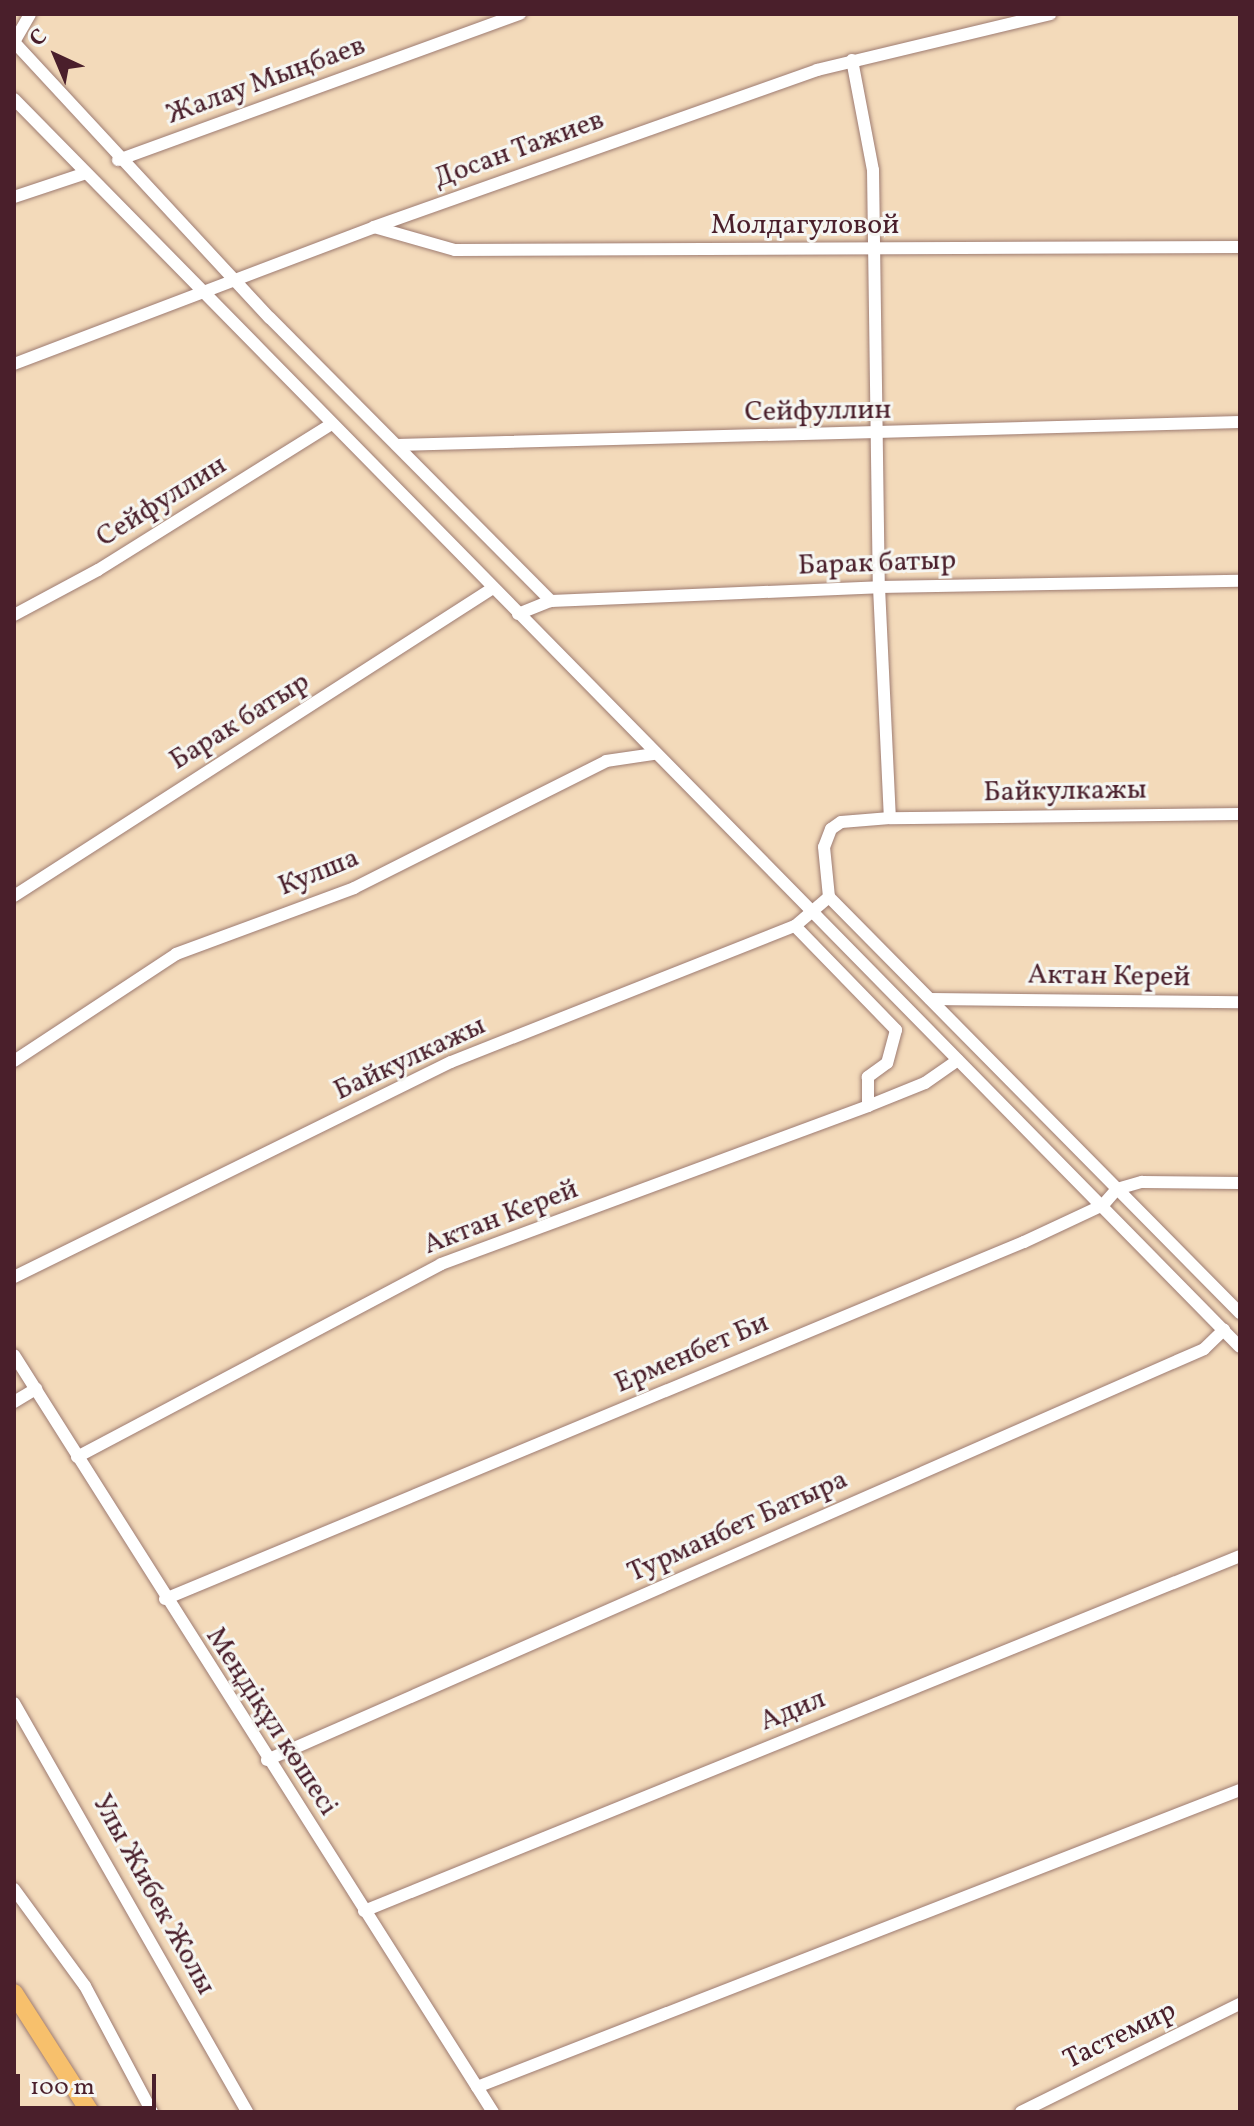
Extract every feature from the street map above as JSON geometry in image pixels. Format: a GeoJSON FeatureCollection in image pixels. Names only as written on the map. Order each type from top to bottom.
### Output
{"type":"FeatureCollection","features":[{"type":"Feature","properties":{"kind":"highway"},"geometry":{"type":"LineString","coordinates":[[14,1993],[90,2112]]}},
{"type":"Feature","properties":{"kind":"street"},"geometry":{"type":"LineString","coordinates":[[30,14],[14,42],[118,160],[551,601]]}},
{"type":"Feature","properties":{"kind":"street","name":"Жалау Мыңбаев"},"geometry":{"type":"LineString","coordinates":[[118,160],[520,14]]}},
{"type":"Feature","properties":{"kind":"street","name":"Досан Тажиев"},"geometry":{"type":"LineString","coordinates":[[14,364],[374,227],[852,60],[1050,14]]}},
{"type":"Feature","properties":{"kind":"street"},"geometry":{"type":"LineString","coordinates":[[852,60],[873,170],[879,587],[890,818]]}},
{"type":"Feature","properties":{"kind":"street"},"geometry":{"type":"LineString","coordinates":[[14,99],[812,916],[1103,1205],[1240,1347]]}},
{"type":"Feature","properties":{"kind":"street"},"geometry":{"type":"LineString","coordinates":[[14,197],[86,173]]}},
{"type":"Feature","properties":{"kind":"street","name":"Молдагуловой"},"geometry":{"type":"LineString","coordinates":[[374,227],[455,250],[1240,247]]}},
{"type":"Feature","properties":{"kind":"street","name":"Сейфуллин"},"geometry":{"type":"LineString","coordinates":[[397,445],[1240,422]]}},
{"type":"Feature","properties":{"kind":"street","name":"Сейфуллин"},"geometry":{"type":"LineString","coordinates":[[14,615],[98,570],[332,424]]}},
{"type":"Feature","properties":{"kind":"street","name":"Барак батыр"},"geometry":{"type":"LineString","coordinates":[[518,614],[551,601],[879,587],[1240,581]]}},
{"type":"Feature","properties":{"kind":"street","name":"Барак батыр"},"geometry":{"type":"LineString","coordinates":[[14,896],[493,588]]}},
{"type":"Feature","properties":{"kind":"street","name":"Кулша"},"geometry":{"type":"LineString","coordinates":[[14,1061],[176,954],[354,888],[606,761],[654,754]]}},
{"type":"Feature","properties":{"kind":"street","name":"Байкулкажы"},"geometry":{"type":"LineString","coordinates":[[14,1277],[451,1062],[795,926],[812,916],[829,897],[824,847],[831,829],[841,822],[890,818],[1240,814]]}},
{"type":"Feature","properties":{"kind":"street"},"geometry":{"type":"LineString","coordinates":[[829,897],[1240,1313]]}},
{"type":"Feature","properties":{"kind":"street"},"geometry":{"type":"LineString","coordinates":[[795,926],[896,1030],[887,1063],[868,1077],[868,1106]]}},
{"type":"Feature","properties":{"kind":"street","name":"Актан Керей"},"geometry":{"type":"LineString","coordinates":[[930,999],[1240,1002]]}},
{"type":"Feature","properties":{"kind":"street","name":"Актан Керей"},"geometry":{"type":"LineString","coordinates":[[77,1457],[441,1264],[868,1106],[925,1083],[958,1060]]}},
{"type":"Feature","properties":{"kind":"street"},"geometry":{"type":"LineString","coordinates":[[1117,1189],[1142,1182],[1240,1183]]}},
{"type":"Feature","properties":{"kind":"street","name":"Ерменбет Би"},"geometry":{"type":"LineString","coordinates":[[165,1599],[1103,1205],[1117,1189]]}},
{"type":"Feature","properties":{"kind":"street","name":"Турманбет Батыра"},"geometry":{"type":"LineString","coordinates":[[267,1760],[1204,1349],[1224,1330]]}},
{"type":"Feature","properties":{"kind":"street","name":"Меңдіқұл көшесі"},"geometry":{"type":"LineString","coordinates":[[14,1355],[165,1599],[493,2112]]}},
{"type":"Feature","properties":{"kind":"street"},"geometry":{"type":"LineString","coordinates":[[14,1402],[36,1389]]}},
{"type":"Feature","properties":{"kind":"street","name":"Адил"},"geometry":{"type":"LineString","coordinates":[[364,1911],[1240,1556]]}},
{"type":"Feature","properties":{"kind":"street","name":"Улы Жибек Жолы"},"geometry":{"type":"LineString","coordinates":[[14,1703],[247,2112]]}},
{"type":"Feature","properties":{"kind":"street"},"geometry":{"type":"LineString","coordinates":[[477,2087],[1240,1790]]}},
{"type":"Feature","properties":{"kind":"street"},"geometry":{"type":"LineString","coordinates":[[14,1889],[85,1986],[152,2112]]}},
{"type":"Feature","properties":{"kind":"street","name":"Тастемир"},"geometry":{"type":"LineString","coordinates":[[1021,2112],[1240,2004]]}}]}
